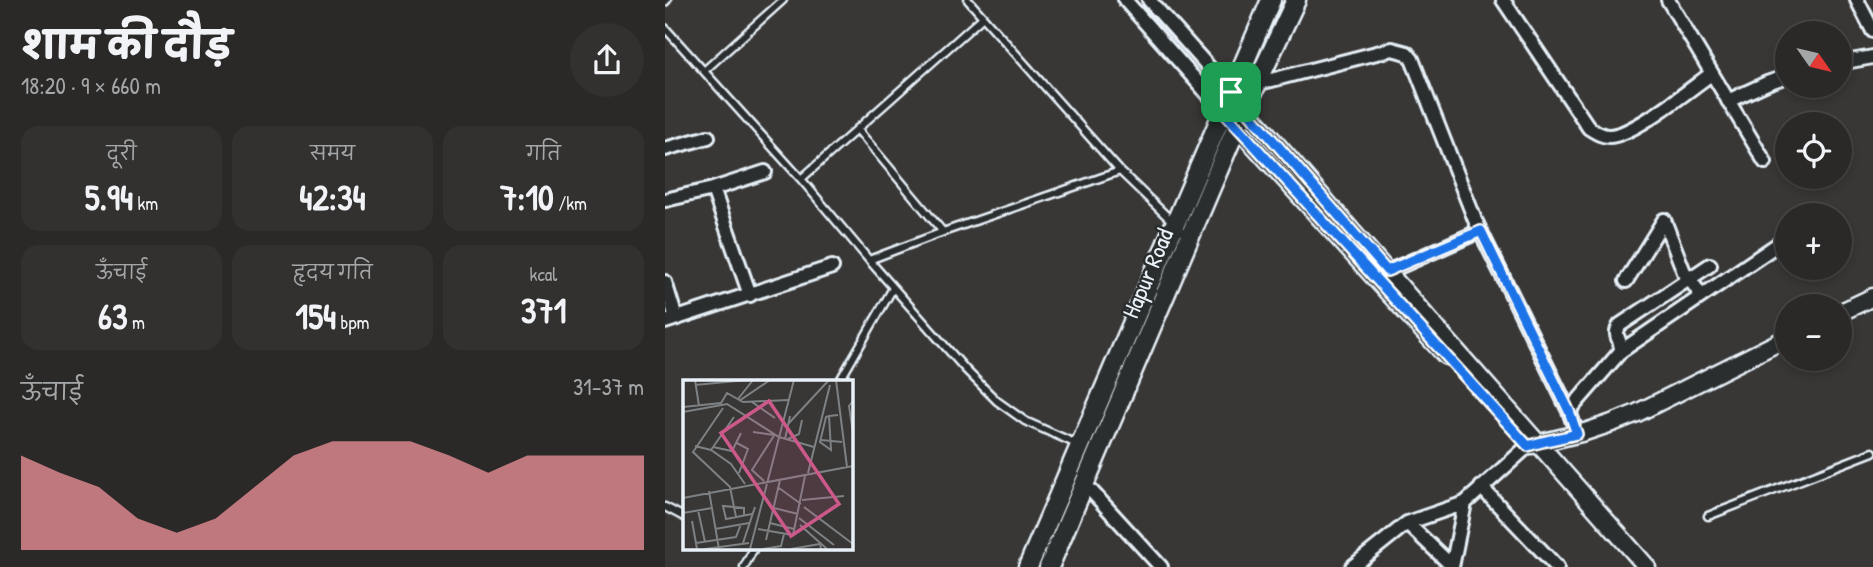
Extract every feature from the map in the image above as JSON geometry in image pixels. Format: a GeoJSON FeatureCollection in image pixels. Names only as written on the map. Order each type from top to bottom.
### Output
{"type":"FeatureCollection","features":[{"type":"Feature","properties":{"kind":"main road","name":"Hapur Road"},"geometry":{"type":"LineString","coordinates":[[1049,567],[1084,483],[1088,451],[1175,224],[1271,0]]}},
{"type":"Feature","properties":{"kind":"main road","name":"Hapur Road"},"geometry":{"type":"LineString","coordinates":[[1028,567],[1088,451],[1188,240],[1245,108],[1296,0]]}},
{"type":"Feature","properties":{"kind":"street"},"geometry":{"type":"LineString","coordinates":[[1125,0],[1237,127],[1647,567]]}},
{"type":"Feature","properties":{"kind":"street"},"geometry":{"type":"LineString","coordinates":[[1149,0],[1387,271],[1634,567]]}},
{"type":"Feature","properties":{"kind":"street"},"geometry":{"type":"LineString","coordinates":[[1503,0],[1590,128],[1598,134],[1613,136],[1647,120],[1711,74]]}},
{"type":"Feature","properties":{"kind":"street"},"geometry":{"type":"LineString","coordinates":[[1668,0],[1765,162]]}},
{"type":"Feature","properties":{"kind":"street"},"geometry":{"type":"LineString","coordinates":[[1857,0],[1873,31]]}},
{"type":"Feature","properties":{"kind":"street"},"geometry":{"type":"LineString","coordinates":[[1256,84],[1392,49],[1407,53],[1412,59],[1481,231],[1569,411],[1577,434]]}},
{"type":"Feature","properties":{"kind":"street"},"geometry":{"type":"LineString","coordinates":[[1852,61],[1873,57]]}},
{"type":"Feature","properties":{"kind":"street"},"geometry":{"type":"LineString","coordinates":[[1728,101],[1775,80]]}},
{"type":"Feature","properties":{"kind":"street"},"geometry":{"type":"LineString","coordinates":[[665,149],[708,137]]}},
{"type":"Feature","properties":{"kind":"street"},"geometry":{"type":"LineString","coordinates":[[665,200],[765,172]]}},
{"type":"Feature","properties":{"kind":"street"},"geometry":{"type":"LineString","coordinates":[[713,188],[750,295]]}},
{"type":"Feature","properties":{"kind":"street"},"geometry":{"type":"LineString","coordinates":[[1626,281],[1664,219],[1684,272],[1702,296]]}},
{"type":"Feature","properties":{"kind":"street"},"geometry":{"type":"LineString","coordinates":[[1387,271],[1481,231]]}},
{"type":"Feature","properties":{"kind":"street"},"geometry":{"type":"LineString","coordinates":[[1569,411],[1621,351],[1775,246]]}},
{"type":"Feature","properties":{"kind":"street"},"geometry":{"type":"LineString","coordinates":[[1621,351],[1622,346],[1616,335],[1620,325],[1710,265]]}},
{"type":"Feature","properties":{"kind":"street"},"geometry":{"type":"LineString","coordinates":[[665,282],[671,320],[832,267]]}},
{"type":"Feature","properties":{"kind":"street"},"geometry":{"type":"LineString","coordinates":[[1852,307],[1873,297]]}},
{"type":"Feature","properties":{"kind":"street"},"geometry":{"type":"LineString","coordinates":[[1352,567],[1406,523],[1465,503],[1533,444],[1577,434],[1637,413],[1775,344]]}},
{"type":"Feature","properties":{"kind":"street"},"geometry":{"type":"LineString","coordinates":[[1084,483],[1161,567]]}},
{"type":"Feature","properties":{"kind":"street"},"geometry":{"type":"LineString","coordinates":[[1481,487],[1557,567]]}},
{"type":"Feature","properties":{"kind":"street"},"geometry":{"type":"LineString","coordinates":[[1452,566],[1465,503]]}},
{"type":"Feature","properties":{"kind":"street"},"geometry":{"type":"LineString","coordinates":[[1406,523],[1452,566]]}},
{"type":"Feature","properties":{"kind":"lane"},"geometry":{"type":"LineString","coordinates":[[704,71],[783,0]]}},
{"type":"Feature","properties":{"kind":"lane"},"geometry":{"type":"LineString","coordinates":[[968,0],[1120,171],[1188,240]]}},
{"type":"Feature","properties":{"kind":"lane"},"geometry":{"type":"LineString","coordinates":[[801,179],[983,17]]}},
{"type":"Feature","properties":{"kind":"lane"},"geometry":{"type":"LineString","coordinates":[[665,28],[801,179],[966,370],[997,401],[1025,421],[1088,451]]}},
{"type":"Feature","properties":{"kind":"lane"},"geometry":{"type":"LineString","coordinates":[[857,129],[943,232]]}},
{"type":"Feature","properties":{"kind":"lane"},"geometry":{"type":"LineString","coordinates":[[869,260],[1120,171]]}},
{"type":"Feature","properties":{"kind":"lane"},"geometry":{"type":"LineString","coordinates":[[840,380],[893,288]]}},
{"type":"Feature","properties":{"kind":"lane"},"geometry":{"type":"LineString","coordinates":[[1708,516],[1873,452]]}},
{"type":"Feature","properties":{"kind":"lane"},"geometry":{"type":"LineString","coordinates":[[665,507],[683,516]]}},
{"type":"Feature","properties":{"kind":"lane"},"geometry":{"type":"LineString","coordinates":[[744,567],[750,550]]}},
{"type":"Feature","properties":{"kind":"route"},"geometry":{"type":"LineString","coordinates":[[1231,92],[1387,271],[1481,231],[1569,411],[1577,434],[1528,446],[1223,111],[1231,92]]}}]}
